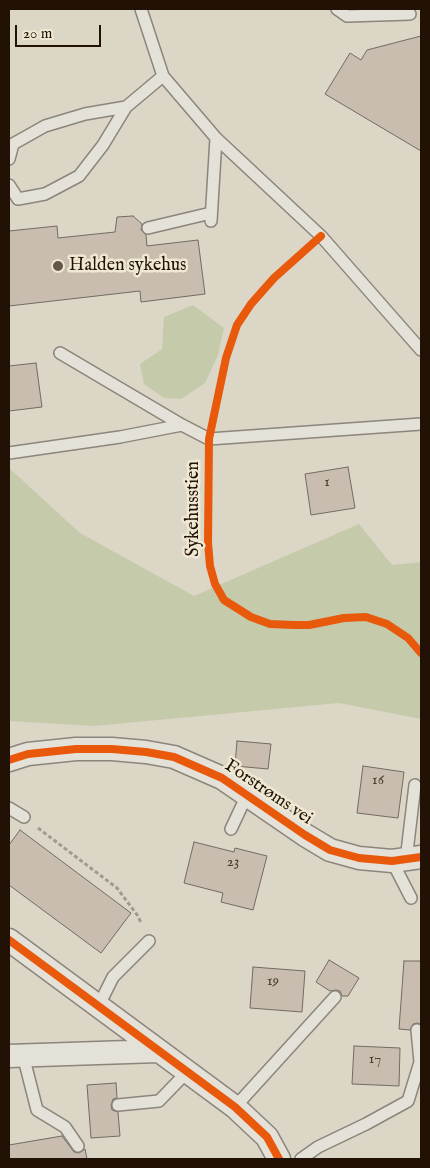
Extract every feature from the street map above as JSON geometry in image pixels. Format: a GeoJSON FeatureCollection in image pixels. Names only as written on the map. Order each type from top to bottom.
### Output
{"type":"FeatureCollection","features":[{"type":"Feature","properties":{"kind":"street","name":"Forstrøms vei"},"geometry":{"type":"LineString","coordinates":[[9,760],[28,754],[76,749],[112,749],[174,757],[222,778],[305,836],[330,850],[359,858],[406,860]]}},
{"type":"Feature","properties":{"kind":"street"},"geometry":{"type":"LineString","coordinates":[[9,940],[235,1107],[266,1137],[278,1159]]}},
{"type":"Feature","properties":{"kind":"street"},"geometry":{"type":"LineString","coordinates":[[16,1056],[158,1051]]}},
{"type":"Feature","properties":{"kind":"lane"},"geometry":{"type":"LineString","coordinates":[[141,9],[163,76],[216,138],[321,236],[421,350]]}},
{"type":"Feature","properties":{"kind":"lane"},"geometry":{"type":"LineString","coordinates":[[337,9],[347,16],[410,14]]}},
{"type":"Feature","properties":{"kind":"lane"},"geometry":{"type":"LineString","coordinates":[[9,185],[18,199],[45,194],[79,176],[103,145],[126,107],[163,76]]}},
{"type":"Feature","properties":{"kind":"lane"},"geometry":{"type":"LineString","coordinates":[[9,159],[13,144],[45,126],[85,114],[126,107]]}},
{"type":"Feature","properties":{"kind":"lane"},"geometry":{"type":"LineString","coordinates":[[148,228],[211,217],[216,138]]}},
{"type":"Feature","properties":{"kind":"lane"},"geometry":{"type":"LineString","coordinates":[[60,353],[209,439],[421,424]]}},
{"type":"Feature","properties":{"kind":"lane"},"geometry":{"type":"LineString","coordinates":[[9,453],[120,437],[182,425]]}},
{"type":"Feature","properties":{"kind":"lane"},"geometry":{"type":"LineString","coordinates":[[412,898],[406,860],[415,785]]}},
{"type":"Feature","properties":{"kind":"lane"},"geometry":{"type":"LineString","coordinates":[[231,829],[247,795]]}},
{"type":"Feature","properties":{"kind":"lane"},"geometry":{"type":"LineString","coordinates":[[9,808],[24,817]]}},
{"type":"Feature","properties":{"kind":"lane"},"geometry":{"type":"LineString","coordinates":[[99,1006],[113,977],[149,942]]}},
{"type":"Feature","properties":{"kind":"lane"},"geometry":{"type":"LineString","coordinates":[[235,1107],[335,998]]}},
{"type":"Feature","properties":{"kind":"lane"},"geometry":{"type":"LineString","coordinates":[[301,1159],[318,1147],[408,1101],[420,1062],[417,1030]]}},
{"type":"Feature","properties":{"kind":"lane"},"geometry":{"type":"LineString","coordinates":[[16,1056],[36,1110],[65,1127],[78,1146]]}},
{"type":"Feature","properties":{"kind":"lane"},"geometry":{"type":"LineString","coordinates":[[118,1105],[159,1101],[187,1072]]}},
{"type":"Feature","properties":{"kind":"path"},"geometry":{"type":"LineString","coordinates":[[24,817],[117,888],[138,916],[149,942]]}},
{"type":"Feature","properties":{"kind":"green space"},"geometry":{"type":"Polygon","coordinates":[[[193,305],[224,328],[218,355],[205,383],[181,399],[164,398],[144,384],[140,364],[162,349],[164,317],[193,305]]]}},
{"type":"Feature","properties":{"kind":"green space"},"geometry":{"type":"Polygon","coordinates":[[[9,468],[80,533],[194,596],[359,524],[392,565],[421,562],[421,719],[339,703],[94,726],[9,721],[9,468]]]}},
{"type":"Feature","properties":{"kind":"building"},"geometry":{"type":"Polygon","coordinates":[[[421,36],[421,151],[325,94],[350,53],[361,60],[367,50],[421,36]]]}},
{"type":"Feature","properties":{"kind":"building"},"geometry":{"type":"Polygon","coordinates":[[[133,216],[142,224],[141,230],[146,235],[147,246],[198,240],[205,294],[141,302],[140,291],[9,306],[9,231],[57,226],[58,238],[115,232],[117,217],[133,216]]]}},
{"type":"Feature","properties":{"kind":"building"},"geometry":{"type":"Polygon","coordinates":[[[36,363],[42,407],[9,411],[9,366],[36,363]]]}},
{"type":"Feature","properties":{"kind":"building"},"geometry":{"type":"Polygon","coordinates":[[[348,467],[355,508],[311,515],[305,474],[348,467]]]}},
{"type":"Feature","properties":{"kind":"building"},"geometry":{"type":"Polygon","coordinates":[[[237,741],[271,744],[268,769],[235,766],[237,741]]]}},
{"type":"Feature","properties":{"kind":"building"},"geometry":{"type":"Polygon","coordinates":[[[363,766],[404,772],[398,818],[357,813],[363,766]]]}},
{"type":"Feature","properties":{"kind":"building"},"geometry":{"type":"Polygon","coordinates":[[[20,830],[131,913],[101,953],[9,885],[9,845],[20,830]]]}},
{"type":"Feature","properties":{"kind":"building"},"geometry":{"type":"Polygon","coordinates":[[[194,842],[234,852],[235,848],[267,856],[253,910],[221,902],[223,893],[184,883],[194,842]]]}},
{"type":"Feature","properties":{"kind":"building"},"geometry":{"type":"Polygon","coordinates":[[[329,960],[359,978],[348,996],[342,996],[340,991],[330,991],[316,982],[329,960]]]}},
{"type":"Feature","properties":{"kind":"building"},"geometry":{"type":"Polygon","coordinates":[[[404,961],[421,961],[421,1024],[413,1024],[410,1030],[399,1029],[404,961]]]}},
{"type":"Feature","properties":{"kind":"building"},"geometry":{"type":"Polygon","coordinates":[[[253,967],[305,971],[302,1012],[250,1008],[253,967]]]}},
{"type":"Feature","properties":{"kind":"building"},"geometry":{"type":"Polygon","coordinates":[[[354,1046],[400,1048],[399,1086],[352,1084],[354,1046]]]}},
{"type":"Feature","properties":{"kind":"building"},"geometry":{"type":"Polygon","coordinates":[[[116,1083],[117,1098],[113,1099],[111,1105],[112,1110],[118,1112],[120,1136],[91,1138],[87,1085],[116,1083]]]}},
{"type":"Feature","properties":{"kind":"building"},"geometry":{"type":"Polygon","coordinates":[[[62,1136],[74,1152],[79,1153],[85,1149],[87,1159],[9,1159],[9,1145],[62,1136]]]}},
{"type":"Feature","properties":{"kind":"cycle path","name":"Sykehusstien"},"geometry":{"type":"LineString","coordinates":[[321,236],[274,278],[251,304],[237,325],[226,358],[209,439],[208,543],[210,566],[215,584],[224,600],[251,617],[270,624],[293,625],[309,625],[344,618],[366,617],[387,624],[408,638],[421,653]]}},
{"type":"Feature","properties":{"kind":"cycle path"},"geometry":{"type":"LineString","coordinates":[[9,760],[28,754],[76,749],[112,749],[174,757],[222,778],[330,850],[359,858],[392,861],[421,857]]}},
{"type":"Feature","properties":{"kind":"cycle path"},"geometry":{"type":"LineString","coordinates":[[9,940],[235,1107],[267,1137],[279,1159]]}},
{"type":"Feature","properties":{"kind":"place","name":"Halden sykehus"},"geometry":{"type":"Point","coordinates":[58,266]}}]}
